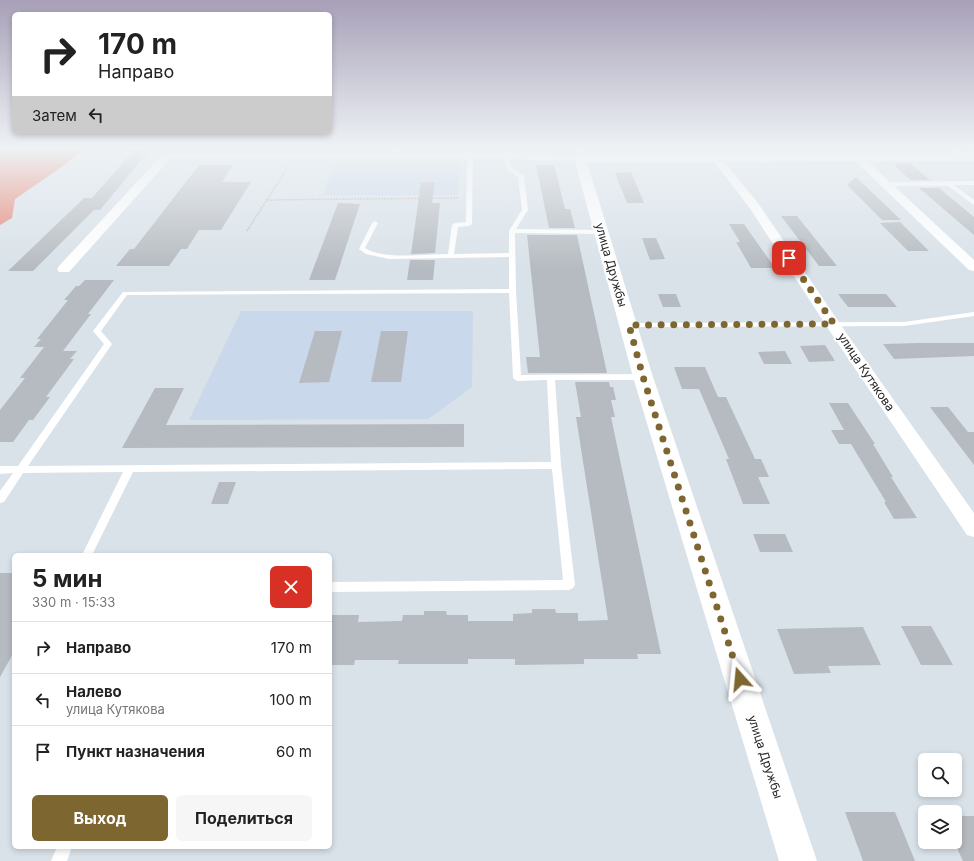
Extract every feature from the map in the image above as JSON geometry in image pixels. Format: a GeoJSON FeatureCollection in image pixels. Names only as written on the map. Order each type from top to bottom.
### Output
{"type":"FeatureCollection","features":[{"type":"Feature","properties":{"kind":"street"},"geometry":{"type":"LineString","coordinates":[[64,269],[137,189]]}},
{"type":"Feature","properties":{"kind":"street","name":"улица Дружбы"},"geometry":{"type":"LineString","coordinates":[[589,189],[643,377],[798,861]]}},
{"type":"Feature","properties":{"kind":"street","name":"улица Кутякова"},"geometry":{"type":"LineString","coordinates":[[741,189],[754,205],[974,529]]}},
{"type":"Feature","properties":{"kind":"street"},"geometry":{"type":"LineString","coordinates":[[891,189],[974,267]]}},
{"type":"Feature","properties":{"kind":"lane"},"geometry":{"type":"LineString","coordinates":[[451,256],[455,225],[469,224],[469,189]]}},
{"type":"Feature","properties":{"kind":"lane"},"geometry":{"type":"LineString","coordinates":[[523,189],[525,210],[512,231],[512,291],[517,378],[643,377]]}},
{"type":"Feature","properties":{"kind":"lane"},"geometry":{"type":"LineString","coordinates":[[957,189],[974,203]]}},
{"type":"Feature","properties":{"kind":"lane"},"geometry":{"type":"LineString","coordinates":[[375,222],[362,249],[368,253],[389,257],[512,255]]}},
{"type":"Feature","properties":{"kind":"lane"},"geometry":{"type":"LineString","coordinates":[[512,231],[602,232]]}},
{"type":"Feature","properties":{"kind":"lane"},"geometry":{"type":"LineString","coordinates":[[0,499],[108,344],[97,331],[125,293],[512,291]]}},
{"type":"Feature","properties":{"kind":"lane"},"geometry":{"type":"LineString","coordinates":[[629,325],[904,324],[974,314]]}},
{"type":"Feature","properties":{"kind":"lane"},"geometry":{"type":"LineString","coordinates":[[332,587],[569,585],[556,465],[551,377]]}},
{"type":"Feature","properties":{"kind":"lane"},"geometry":{"type":"LineString","coordinates":[[0,470],[556,465]]}},
{"type":"Feature","properties":{"kind":"lane"},"geometry":{"type":"LineString","coordinates":[[88,553],[130,469]]}},
{"type":"Feature","properties":{"kind":"lane"},"geometry":{"type":"LineString","coordinates":[[59,861],[64,849]]}},
{"type":"Feature","properties":{"kind":"path"},"geometry":{"type":"LineString","coordinates":[[248,231],[274,189]]}},
{"type":"Feature","properties":{"kind":"path"},"geometry":{"type":"LineString","coordinates":[[267,200],[469,198]]}},
{"type":"Feature","properties":{"kind":"shaded area"},"geometry":{"type":"Polygon","coordinates":[[[0,189],[29,189],[15,199],[12,218],[0,225],[0,189]]]}},
{"type":"Feature","properties":{"kind":"shaded area"},"geometry":{"type":"Polygon","coordinates":[[[325,189],[458,189],[458,195],[323,195],[325,189]]]}},
{"type":"Feature","properties":{"kind":"shaded area"},"geometry":{"type":"Polygon","coordinates":[[[241,311],[473,311],[472,387],[428,419],[189,420],[241,311]]]}},
{"type":"Feature","properties":{"kind":"building"},"geometry":{"type":"Polygon","coordinates":[[[100,189],[117,189],[100,210],[94,210],[33,271],[8,271],[84,198],[92,198],[100,189]]]}},
{"type":"Feature","properties":{"kind":"building"},"geometry":{"type":"Polygon","coordinates":[[[180,189],[247,189],[221,230],[199,230],[187,249],[181,249],[169,266],[116,266],[130,249],[134,249],[180,189]]]}},
{"type":"Feature","properties":{"kind":"building"},"geometry":{"type":"Polygon","coordinates":[[[420,189],[434,189],[432,203],[440,203],[435,253],[411,254],[420,189]]]}},
{"type":"Feature","properties":{"kind":"building"},"geometry":{"type":"Polygon","coordinates":[[[541,189],[560,189],[565,209],[570,209],[575,228],[549,228],[541,189]]]}},
{"type":"Feature","properties":{"kind":"building"},"geometry":{"type":"Polygon","coordinates":[[[621,189],[638,189],[644,203],[627,203],[621,189]]]}},
{"type":"Feature","properties":{"kind":"building"},"geometry":{"type":"Polygon","coordinates":[[[851,189],[869,189],[901,220],[882,220],[851,189]]]}},
{"type":"Feature","properties":{"kind":"building"},"geometry":{"type":"Polygon","coordinates":[[[920,189],[940,189],[974,217],[974,235],[920,189]]]}},
{"type":"Feature","properties":{"kind":"building"},"geometry":{"type":"Polygon","coordinates":[[[338,203],[360,204],[335,280],[309,280],[338,203]]]}},
{"type":"Feature","properties":{"kind":"building"},"geometry":{"type":"Polygon","coordinates":[[[781,216],[797,216],[837,266],[819,266],[781,216]]]}},
{"type":"Feature","properties":{"kind":"building"},"geometry":{"type":"Polygon","coordinates":[[[900,222],[929,251],[908,251],[880,223],[900,222]]]}},
{"type":"Feature","properties":{"kind":"building"},"geometry":{"type":"Polygon","coordinates":[[[729,224],[744,224],[775,268],[751,268],[736,242],[740,242],[729,224]]]}},
{"type":"Feature","properties":{"kind":"building"},"geometry":{"type":"Polygon","coordinates":[[[527,235],[577,235],[607,373],[528,373],[526,357],[540,357],[527,235]]]}},
{"type":"Feature","properties":{"kind":"building"},"geometry":{"type":"Polygon","coordinates":[[[642,238],[656,238],[665,259],[650,260],[642,238]]]}},
{"type":"Feature","properties":{"kind":"building"},"geometry":{"type":"Polygon","coordinates":[[[410,260],[435,260],[433,280],[407,280],[410,260]]]}},
{"type":"Feature","properties":{"kind":"building"},"geometry":{"type":"Polygon","coordinates":[[[85,280],[114,280],[88,314],[91,314],[63,351],[77,351],[70,359],[74,359],[46,397],[50,397],[33,420],[29,420],[13,442],[0,442],[0,410],[25,378],[20,378],[44,347],[34,347],[41,339],[37,339],[68,300],[64,300],[76,286],[79,286],[85,280]]]}},
{"type":"Feature","properties":{"kind":"building"},"geometry":{"type":"Polygon","coordinates":[[[658,294],[676,294],[681,307],[663,307],[658,294]]]}},
{"type":"Feature","properties":{"kind":"building"},"geometry":{"type":"Polygon","coordinates":[[[838,294],[886,294],[897,307],[848,307],[838,294]]]}},
{"type":"Feature","properties":{"kind":"building"},"geometry":{"type":"Polygon","coordinates":[[[315,331],[342,331],[329,382],[299,383],[315,331]]]}},
{"type":"Feature","properties":{"kind":"building"},"geometry":{"type":"Polygon","coordinates":[[[381,331],[408,331],[401,382],[371,382],[381,331]]]}},
{"type":"Feature","properties":{"kind":"building"},"geometry":{"type":"Polygon","coordinates":[[[974,343],[974,356],[894,359],[883,344],[974,343]]]}},
{"type":"Feature","properties":{"kind":"building"},"geometry":{"type":"Polygon","coordinates":[[[825,345],[835,361],[809,362],[800,346],[825,345]]]}},
{"type":"Feature","properties":{"kind":"building"},"geometry":{"type":"Polygon","coordinates":[[[785,351],[792,364],[764,364],[758,352],[785,351]]]}},
{"type":"Feature","properties":{"kind":"building"},"geometry":{"type":"Polygon","coordinates":[[[674,367],[705,367],[718,397],[726,397],[755,459],[761,459],[769,477],[758,477],[770,504],[743,504],[726,459],[729,459],[699,389],[682,389],[674,367]]]}},
{"type":"Feature","properties":{"kind":"building"},"geometry":{"type":"Polygon","coordinates":[[[575,382],[609,382],[610,387],[613,387],[616,400],[611,400],[615,417],[611,417],[661,654],[637,654],[638,659],[584,659],[584,664],[515,665],[515,659],[468,659],[468,664],[398,664],[399,660],[355,660],[354,665],[332,665],[332,615],[359,615],[358,622],[402,621],[403,615],[424,615],[424,611],[446,611],[447,615],[468,615],[468,621],[513,621],[513,614],[532,613],[532,609],[555,609],[556,613],[578,613],[578,621],[608,620],[576,417],[581,417],[575,382]]]}},
{"type":"Feature","properties":{"kind":"building"},"geometry":{"type":"Polygon","coordinates":[[[155,388],[184,388],[166,425],[464,424],[464,447],[122,448],[155,388]]]}},
{"type":"Feature","properties":{"kind":"building"},"geometry":{"type":"Polygon","coordinates":[[[829,403],[848,403],[875,444],[873,444],[893,477],[891,477],[917,518],[894,519],[884,502],[886,502],[851,444],[839,444],[831,430],[844,430],[829,403]]]}},
{"type":"Feature","properties":{"kind":"building"},"geometry":{"type":"Polygon","coordinates":[[[930,407],[948,407],[968,432],[974,432],[974,465],[930,407]]]}},
{"type":"Feature","properties":{"kind":"building"},"geometry":{"type":"Polygon","coordinates":[[[219,482],[236,482],[228,504],[211,504],[219,482]]]}},
{"type":"Feature","properties":{"kind":"building"},"geometry":{"type":"Polygon","coordinates":[[[753,534],[785,534],[793,552],[760,552],[753,534]]]}},
{"type":"Feature","properties":{"kind":"building"},"geometry":{"type":"Polygon","coordinates":[[[0,573],[12,573],[12,656],[0,677],[0,573]]]}},
{"type":"Feature","properties":{"kind":"building"},"geometry":{"type":"Polygon","coordinates":[[[901,626],[931,626],[953,665],[921,665],[901,626]]]}},
{"type":"Feature","properties":{"kind":"building"},"geometry":{"type":"Polygon","coordinates":[[[863,627],[881,665],[828,666],[831,673],[794,674],[777,629],[863,627]]]}},
{"type":"Feature","properties":{"kind":"building"},"geometry":{"type":"Polygon","coordinates":[[[845,812],[895,812],[915,861],[863,861],[845,812]]]}},
{"type":"Feature","properties":{"kind":"building"},"geometry":{"type":"Polygon","coordinates":[[[962,816],[974,816],[974,861],[963,861],[957,849],[962,849],[962,816]]]}},
{"type":"Feature","properties":{"kind":"route"},"geometry":{"type":"LineString","coordinates":[[740,679],[643,377],[629,325],[834,324],[789,258]]}}]}
